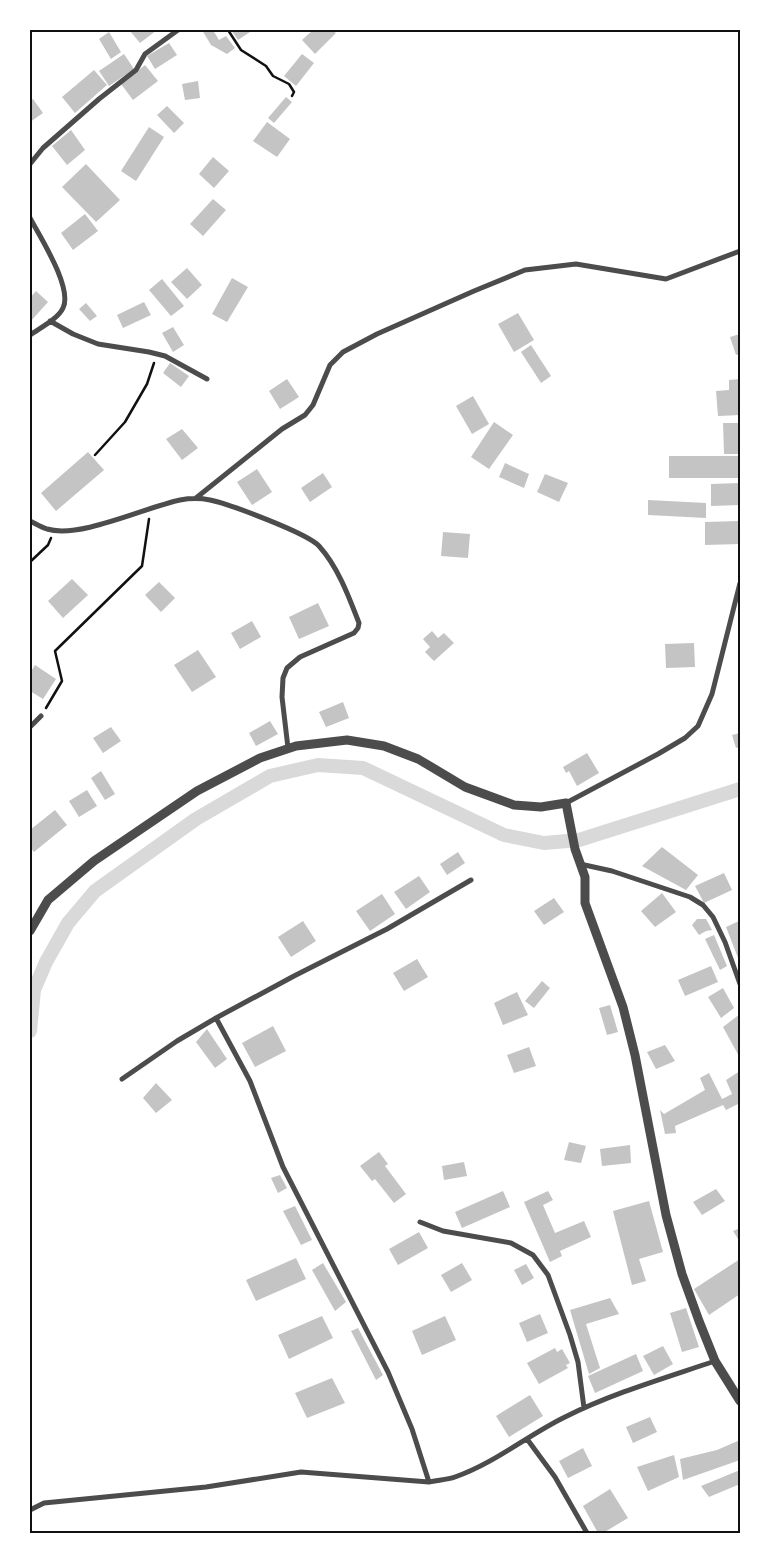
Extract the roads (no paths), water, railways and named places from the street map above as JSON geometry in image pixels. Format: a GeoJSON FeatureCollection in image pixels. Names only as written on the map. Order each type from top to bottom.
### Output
{"type":"FeatureCollection","features":[{"type":"Feature","properties":{"kind":"street"},"geometry":{"type":"LineString","coordinates":[[30,164],[50,142],[99,99],[136,70],[145,54],[178,30]]}},
{"type":"Feature","properties":{"kind":"street"},"geometry":{"type":"LineString","coordinates":[[30,218],[61,280],[66,299],[62,310],[30,335]]}},
{"type":"Feature","properties":{"kind":"street"},"geometry":{"type":"LineString","coordinates":[[196,498],[282,430],[305,415],[313,405],[330,365],[343,352],[395,326],[525,270],[576,264],[666,279],[740,251]]}},
{"type":"Feature","properties":{"kind":"street"},"geometry":{"type":"LineString","coordinates":[[50,321],[72,334],[98,344],[165,356],[207,379]]}},
{"type":"Feature","properties":{"kind":"street"},"geometry":{"type":"LineString","coordinates":[[30,521],[48,529],[62,531],[90,527],[179,500],[196,498],[213,501],[244,511],[307,537],[318,546],[346,590],[359,623],[354,633],[300,657],[287,668],[283,678],[282,697],[288,748]]}},
{"type":"Feature","properties":{"kind":"street"},"geometry":{"type":"LineString","coordinates":[[30,931],[48,900],[94,861],[197,791],[260,758],[296,746],[347,740],[384,746],[418,760],[465,787],[514,805],[541,807],[566,803],[658,754],[685,738],[698,726],[712,694],[740,583]]}},
{"type":"Feature","properties":{"kind":"street"},"geometry":{"type":"LineString","coordinates":[[30,727],[41,716]]}},
{"type":"Feature","properties":{"kind":"street"},"geometry":{"type":"LineString","coordinates":[[566,803],[575,849],[585,877],[585,903],[623,1007],[635,1055],[666,1215],[682,1274],[715,1361],[740,1401]]}},
{"type":"Feature","properties":{"kind":"street"},"geometry":{"type":"LineString","coordinates":[[580,864],[612,870],[690,897],[704,906],[713,917],[725,942],[740,984]]}},
{"type":"Feature","properties":{"kind":"street"},"geometry":{"type":"LineString","coordinates":[[122,1080],[176,1041],[216,1018],[294,976],[387,930],[471,880]]}},
{"type":"Feature","properties":{"kind":"street"},"geometry":{"type":"LineString","coordinates":[[216,1018],[250,1081],[283,1167],[388,1372],[412,1429],[429,1482]]}},
{"type":"Feature","properties":{"kind":"street"},"geometry":{"type":"LineString","coordinates":[[420,1222],[443,1231],[511,1243],[533,1255],[548,1275],[570,1335],[578,1362],[584,1408]]}},
{"type":"Feature","properties":{"kind":"street"},"geometry":{"type":"LineString","coordinates":[[30,1510],[44,1503],[206,1487],[301,1472],[429,1482],[454,1477],[479,1466],[584,1408],[715,1361]]}},
{"type":"Feature","properties":{"kind":"street"},"geometry":{"type":"LineString","coordinates":[[527,1439],[554,1477],[587,1533]]}},
{"type":"Feature","properties":{"kind":"waterway"},"geometry":{"type":"LineString","coordinates":[[30,1031],[34,990],[46,962],[68,923],[95,891],[196,819],[270,776],[318,765],[363,768],[504,835],[544,843],[579,840],[740,789]]}}]}
